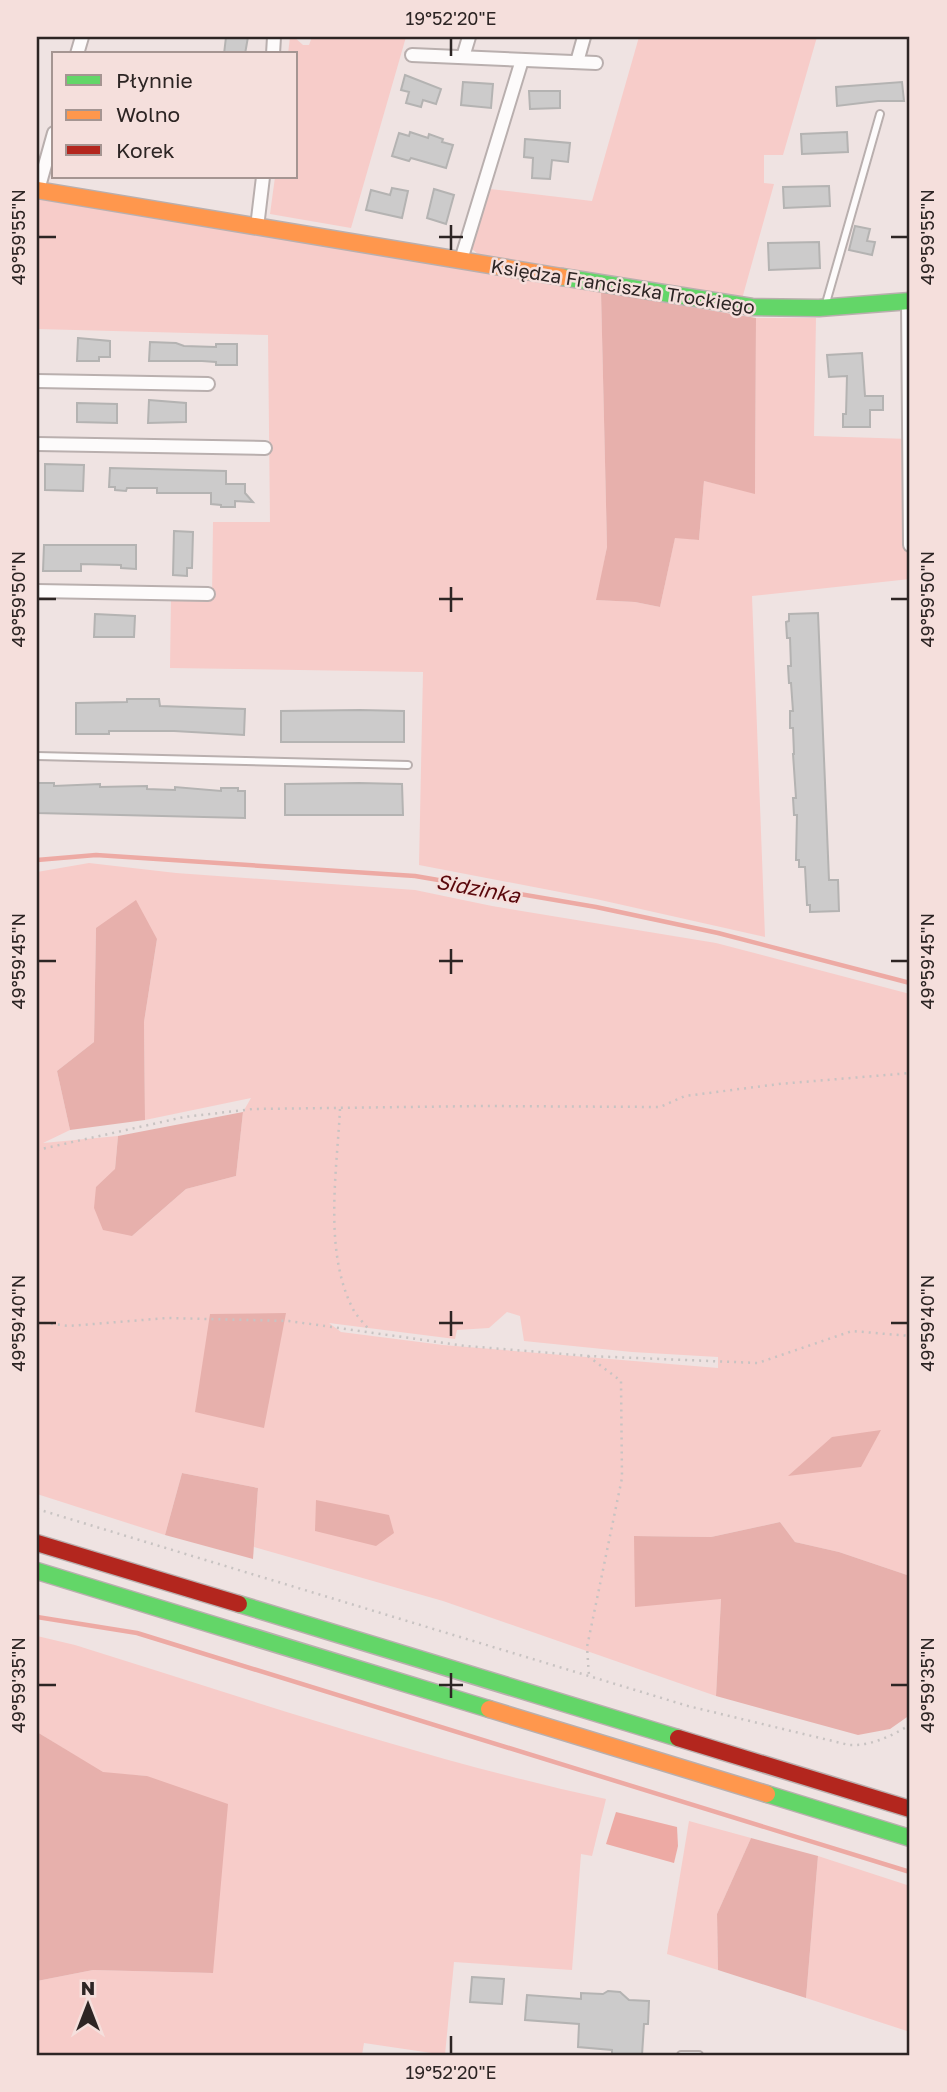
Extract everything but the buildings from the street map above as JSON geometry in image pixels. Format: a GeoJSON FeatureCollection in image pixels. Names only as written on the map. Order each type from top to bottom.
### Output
{"type":"FeatureCollection","features":[{"type":"Feature","properties":{"kind":"main road","name":"Księdza Franciszka Trockiego"},"geometry":{"type":"LineString","coordinates":[[37,190],[752,308],[825,309],[909,301]]}},
{"type":"Feature","properties":{"kind":"main road"},"geometry":{"type":"LineString","coordinates":[[37,1543],[910,1810]]}},
{"type":"Feature","properties":{"kind":"main road"},"geometry":{"type":"LineString","coordinates":[[37,1571],[910,1838]]}},
{"type":"Feature","properties":{"kind":"street"},"geometry":{"type":"LineString","coordinates":[[463,57],[469,37]]}},
{"type":"Feature","properties":{"kind":"street"},"geometry":{"type":"LineString","coordinates":[[577,62],[584,37]]}},
{"type":"Feature","properties":{"kind":"street"},"geometry":{"type":"LineString","coordinates":[[412,55],[596,63]]}},
{"type":"Feature","properties":{"kind":"street","name":"Księdza Franciszka Trockiego"},"geometry":{"type":"LineString","coordinates":[[461,260],[522,60]]}},
{"type":"Feature","properties":{"kind":"street","name":"Księdza Franciszka Trockiego"},"geometry":{"type":"LineString","coordinates":[[37,190],[52,140]]}},
{"type":"Feature","properties":{"kind":"street"},"geometry":{"type":"LineString","coordinates":[[257,228],[263,178]]}},
{"type":"Feature","properties":{"kind":"street"},"geometry":{"type":"LineString","coordinates":[[909,301],[910,545]]}},
{"type":"Feature","properties":{"kind":"street"},"geometry":{"type":"LineString","coordinates":[[37,381],[208,384]]}},
{"type":"Feature","properties":{"kind":"street"},"geometry":{"type":"LineString","coordinates":[[37,444],[265,448]]}},
{"type":"Feature","properties":{"kind":"street"},"geometry":{"type":"LineString","coordinates":[[37,592],[208,594]]}},
{"type":"Feature","properties":{"kind":"lane"},"geometry":{"type":"LineString","coordinates":[[825,309],[880,114]]}},
{"type":"Feature","properties":{"kind":"lane"},"geometry":{"type":"LineString","coordinates":[[37,756],[408,765]]}},
{"type":"Feature","properties":{"kind":"lane"},"geometry":{"type":"LineString","coordinates":[[681,2055],[699,2055]]}},
{"type":"Feature","properties":{"kind":"path"},"geometry":{"type":"LineString","coordinates":[[37,1150],[184,1117],[253,1110],[483,1105],[660,1107],[685,1096],[779,1084],[910,1073]]}},
{"type":"Feature","properties":{"kind":"path"},"geometry":{"type":"LineString","coordinates":[[340,1109],[335,1218],[337,1264],[352,1307],[371,1333]]}},
{"type":"Feature","properties":{"kind":"path"},"geometry":{"type":"LineString","coordinates":[[37,1322],[69,1326],[167,1318],[289,1321],[466,1346],[588,1356],[758,1363],[852,1331],[910,1336]]}},
{"type":"Feature","properties":{"kind":"path"},"geometry":{"type":"LineString","coordinates":[[588,1356],[621,1381],[622,1464],[622,1478],[587,1647],[589,1676]]}},
{"type":"Feature","properties":{"kind":"path"},"geometry":{"type":"LineString","coordinates":[[37,1510],[688,1706],[849,1745],[862,1746],[878,1741],[910,1725]]}},
{"type":"Feature","properties":{"kind":"shaded area"},"geometry":{"type":"Polygon","coordinates":[[[290,37],[303,45],[309,45],[312,37],[406,37],[351,228],[270,214],[275,178],[298,178],[298,52],[288,52],[290,37]]]}},
{"type":"Feature","properties":{"kind":"shaded area"},"geometry":{"type":"Polygon","coordinates":[[[639,37],[817,37],[783,155],[764,155],[764,183],[774,184],[742,299],[572,272],[478,254],[472,249],[490,189],[592,201],[639,37]]]}},
{"type":"Feature","properties":{"kind":"shaded area"},"geometry":{"type":"Polygon","coordinates":[[[37,199],[601,292],[607,547],[597,600],[635,602],[660,607],[675,537],[699,540],[704,481],[755,493],[756,318],[816,318],[814,436],[910,439],[910,579],[752,596],[765,937],[596,899],[419,865],[423,672],[170,668],[171,598],[212,598],[213,522],[270,522],[268,335],[37,329],[37,199]]]}},
{"type":"Feature","properties":{"kind":"shaded area"},"geometry":{"type":"Polygon","coordinates":[[[601,292],[756,318],[755,494],[704,481],[699,540],[675,538],[660,607],[635,602],[596,600],[607,547],[601,292]]]}},
{"type":"Feature","properties":{"kind":"shaded area"},"geometry":{"type":"Polygon","coordinates":[[[89,863],[176,873],[415,890],[492,906],[716,943],[910,994],[910,1576],[839,1552],[795,1542],[780,1522],[711,1537],[634,1536],[721,1599],[716,1696],[443,1601],[254,1547],[258,1488],[182,1473],[165,1535],[37,1494],[37,872],[89,863]],[[96,928],[94,1042],[57,1071],[70,1130],[43,1143],[118,1136],[115,1169],[132,1236],[186,1189],[236,1176],[243,1112],[251,1098],[145,1120],[144,1022],[157,939],[96,928]],[[507,1312],[489,1328],[457,1330],[455,1339],[329,1323],[341,1332],[443,1345],[718,1368],[718,1357],[524,1341],[520,1316],[507,1312]]]}},
{"type":"Feature","properties":{"kind":"shaded area"},"geometry":{"type":"Polygon","coordinates":[[[136,900],[157,939],[144,1022],[145,1120],[70,1130],[57,1071],[94,1042],[96,928],[136,900]]]}},
{"type":"Feature","properties":{"kind":"shaded area"},"geometry":{"type":"Polygon","coordinates":[[[243,1112],[236,1176],[186,1189],[132,1236],[103,1230],[94,1208],[96,1187],[115,1169],[118,1136],[243,1112]]]}},
{"type":"Feature","properties":{"kind":"shaded area"},"geometry":{"type":"Polygon","coordinates":[[[286,1313],[264,1428],[195,1412],[210,1314],[286,1313]]]}},
{"type":"Feature","properties":{"kind":"shaded area"},"geometry":{"type":"Polygon","coordinates":[[[881,1430],[861,1467],[788,1476],[832,1437],[881,1430]]]}},
{"type":"Feature","properties":{"kind":"shaded area"},"geometry":{"type":"Polygon","coordinates":[[[182,1473],[258,1488],[253,1559],[165,1535],[182,1473]]]}},
{"type":"Feature","properties":{"kind":"shaded area"},"geometry":{"type":"Polygon","coordinates":[[[316,1500],[389,1515],[394,1533],[376,1546],[315,1531],[316,1500]]]}},
{"type":"Feature","properties":{"kind":"shaded area"},"geometry":{"type":"Polygon","coordinates":[[[780,1522],[795,1542],[839,1552],[910,1576],[910,1715],[890,1729],[858,1735],[716,1696],[721,1599],[635,1607],[634,1536],[711,1537],[780,1522]]]}},
{"type":"Feature","properties":{"kind":"shaded area"},"geometry":{"type":"Polygon","coordinates":[[[37,1636],[75,1645],[405,1748],[606,1799],[592,1856],[581,1854],[572,1970],[454,1962],[445,2055],[364,2043],[362,2055],[37,2055],[37,1981],[93,1970],[213,1973],[147,1776],[103,1773],[37,1732],[37,1636]]]}},
{"type":"Feature","properties":{"kind":"shaded area"},"geometry":{"type":"Polygon","coordinates":[[[37,1732],[103,1772],[147,1776],[228,1804],[213,1973],[93,1970],[37,1981],[37,1732]]]}},
{"type":"Feature","properties":{"kind":"shaded area"},"geometry":{"type":"Polygon","coordinates":[[[616,1812],[677,1827],[678,1846],[674,1863],[606,1844],[616,1812]]]}},
{"type":"Feature","properties":{"kind":"shaded area"},"geometry":{"type":"Polygon","coordinates":[[[689,1821],[751,1838],[717,1914],[718,1970],[667,1954],[689,1821]]]}},
{"type":"Feature","properties":{"kind":"shaded area"},"geometry":{"type":"Polygon","coordinates":[[[751,1838],[818,1856],[806,1998],[718,1970],[717,1914],[751,1838]]]}},
{"type":"Feature","properties":{"kind":"shaded area"},"geometry":{"type":"Polygon","coordinates":[[[818,1856],[910,1886],[910,2032],[806,1998],[818,1856]]]}},
{"type":"Feature","properties":{"kind":"waterway","name":"Sidzinka"},"geometry":{"type":"LineString","coordinates":[[37,860],[96,855],[415,876],[596,907],[718,933],[910,983]]}},
{"type":"Feature","properties":{"kind":"waterway"},"geometry":{"type":"LineString","coordinates":[[37,1617],[137,1633],[910,1872]]}},
{"type":"Feature","properties":{"kind":"traffic: fast"},"geometry":{"type":"LineString","coordinates":[[562,277],[752,307],[819,308],[910,301]]}},
{"type":"Feature","properties":{"kind":"traffic: fast"},"geometry":{"type":"LineString","coordinates":[[37,1571],[489,1709]]}},
{"type":"Feature","properties":{"kind":"traffic: fast"},"geometry":{"type":"LineString","coordinates":[[239,1604],[678,1738]]}},
{"type":"Feature","properties":{"kind":"traffic: fast"},"geometry":{"type":"LineString","coordinates":[[767,1794],[910,1838]]}},
{"type":"Feature","properties":{"kind":"traffic: slow"},"geometry":{"type":"LineString","coordinates":[[37,190],[562,277]]}},
{"type":"Feature","properties":{"kind":"traffic: slow"},"geometry":{"type":"LineString","coordinates":[[489,1709],[767,1794]]}},
{"type":"Feature","properties":{"kind":"traffic: jam"},"geometry":{"type":"LineString","coordinates":[[37,1543],[239,1604]]}},
{"type":"Feature","properties":{"kind":"traffic: jam"},"geometry":{"type":"LineString","coordinates":[[678,1738],[910,1809]]}}]}
